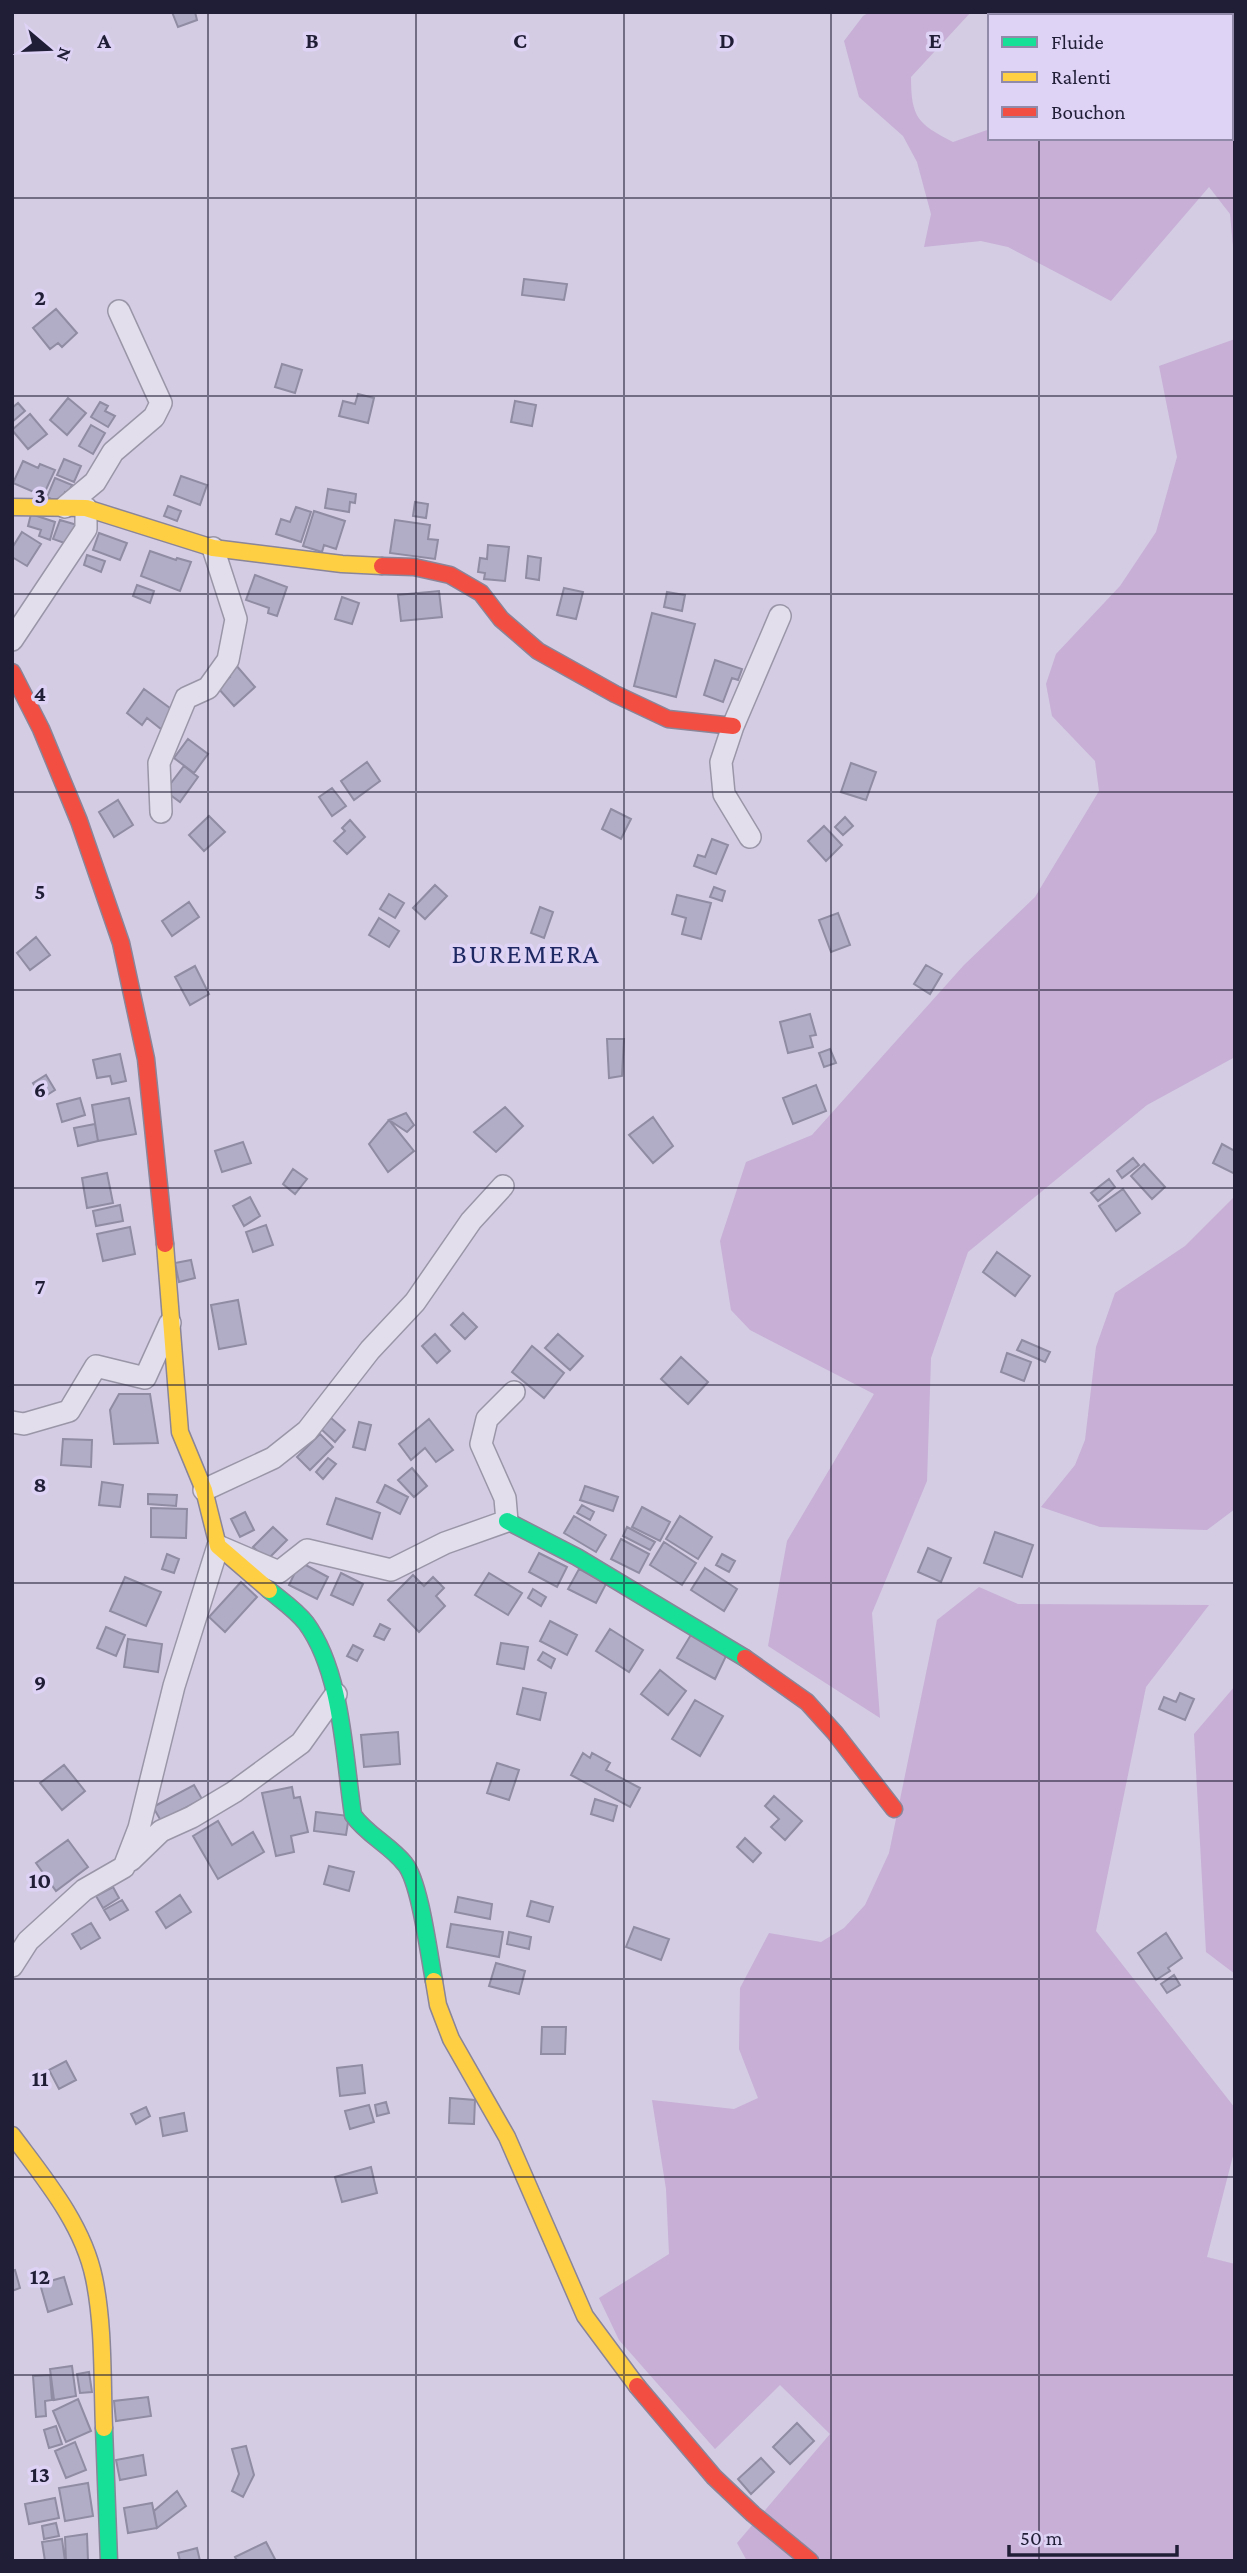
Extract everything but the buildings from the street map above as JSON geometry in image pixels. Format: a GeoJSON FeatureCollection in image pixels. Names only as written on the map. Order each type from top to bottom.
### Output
{"type":"FeatureCollection","features":[{"type":"Feature","properties":{"kind":"street"},"geometry":{"type":"LineString","coordinates":[[75,508],[114,452],[154,417],[161,403],[119,311]]}},
{"type":"Feature","properties":{"kind":"street"},"geometry":{"type":"LineString","coordinates":[[12,507],[75,508],[213,548],[258,555],[342,564],[414,567],[450,575],[481,593],[501,619],[538,650],[615,694],[668,719],[733,726]]}},
{"type":"Feature","properties":{"kind":"street"},"geometry":{"type":"LineString","coordinates":[[12,640],[86,529],[75,508]]}},
{"type":"Feature","properties":{"kind":"street"},"geometry":{"type":"LineString","coordinates":[[161,812],[159,763],[186,698],[208,688],[228,660],[236,619],[213,548]]}},
{"type":"Feature","properties":{"kind":"street"},"geometry":{"type":"LineString","coordinates":[[750,837],[724,794],[721,762],[733,726],[780,616]]}},
{"type":"Feature","properties":{"kind":"street"},"geometry":{"type":"LineString","coordinates":[[12,672],[41,729],[79,821],[121,943],[146,1059],[162,1201],[180,1432],[204,1490],[218,1546],[174,1686],[139,1828],[124,1867]]}},
{"type":"Feature","properties":{"kind":"street"},"geometry":{"type":"LineString","coordinates":[[204,1490],[273,1458],[307,1431],[370,1350],[415,1301],[471,1221],[503,1186]]}},
{"type":"Feature","properties":{"kind":"street"},"geometry":{"type":"LineString","coordinates":[[12,1422],[24,1424],[69,1411],[96,1366],[145,1378],[170,1321]]}},
{"type":"Feature","properties":{"kind":"street"},"geometry":{"type":"LineString","coordinates":[[508,1521],[505,1498],[481,1444],[487,1419],[514,1392]]}},
{"type":"Feature","properties":{"kind":"street"},"geometry":{"type":"LineString","coordinates":[[218,1546],[279,1572],[307,1550],[391,1570],[445,1543],[508,1521],[577,1557],[727,1645],[779,1681],[807,1702],[835,1733],[894,1810]]}},
{"type":"Feature","properties":{"kind":"street"},"geometry":{"type":"LineString","coordinates":[[218,1546],[304,1620],[321,1646],[336,1695],[353,1815],[362,1828],[394,1851],[408,1867],[422,1914],[438,2005],[451,2039],[507,2137],[585,2316],[618,2363],[714,2477],[753,2514],[810,2561]]}},
{"type":"Feature","properties":{"kind":"street"},"geometry":{"type":"LineString","coordinates":[[12,1966],[28,1941],[84,1890],[124,1867],[161,1831],[192,1817],[234,1792],[302,1743],[336,1695]]}},
{"type":"Feature","properties":{"kind":"street"},"geometry":{"type":"LineString","coordinates":[[12,2135],[61,2201],[86,2252],[94,2278],[100,2352],[108,2561]]}},
{"type":"Feature","properties":{"kind":"shaded area"},"geometry":{"type":"Polygon","coordinates":[[[870,12],[971,12],[911,77],[913,102],[919,118],[932,130],[953,142],[988,130],[988,140],[1233,140],[1233,14],[1228,14],[1235,12],[1235,268],[1230,214],[1209,187],[1111,301],[1008,247],[981,241],[924,247],[931,214],[917,162],[903,136],[859,97],[844,41],[863,16],[870,12]]]}},
{"type":"Feature","properties":{"kind":"shaded area"},"geometry":{"type":"Polygon","coordinates":[[[1235,339],[1235,1057],[1147,1105],[968,1252],[931,1358],[927,1481],[872,1613],[880,1718],[768,1646],[787,1541],[874,1394],[750,1330],[731,1310],[720,1241],[746,1162],[812,1135],[964,965],[1035,897],[1099,791],[1095,761],[1052,716],[1046,684],[1056,654],[1120,586],[1156,532],[1177,457],[1159,366],[1235,339]]]}},
{"type":"Feature","properties":{"kind":"shaded area"},"geometry":{"type":"Polygon","coordinates":[[[1235,1196],[1235,1509],[1207,1530],[1100,1527],[1041,1507],[1075,1465],[1085,1440],[1096,1347],[1115,1293],[1185,1246],[1235,1196]]]}},
{"type":"Feature","properties":{"kind":"shaded area"},"geometry":{"type":"Polygon","coordinates":[[[979,1587],[1018,1604],[1209,1605],[1146,1687],[1096,1931],[1235,2108],[1235,2148],[1207,2257],[1235,2264],[1235,2561],[747,2561],[737,2543],[830,2434],[780,2385],[715,2449],[619,2340],[599,2298],[669,2254],[666,2189],[652,2100],[734,2109],[758,2098],[739,2049],[740,1988],[769,1933],[821,1942],[844,1928],[865,1905],[889,1853],[937,1620],[979,1587]]]}},
{"type":"Feature","properties":{"kind":"shaded area"},"geometry":{"type":"Polygon","coordinates":[[[1235,1686],[1235,1974],[1206,1952],[1194,1734],[1235,1686]]]}},
{"type":"Feature","properties":{"kind":"traffic: fast"},"geometry":{"type":"LineString","coordinates":[[507,1521],[577,1557],[745,1658]]}},
{"type":"Feature","properties":{"kind":"traffic: fast"},"geometry":{"type":"LineString","coordinates":[[269,1590],[302,1618],[318,1643],[327,1665],[340,1715],[353,1815],[399,1857],[410,1873],[427,1937],[434,1981]]}},
{"type":"Feature","properties":{"kind":"traffic: fast"},"geometry":{"type":"LineString","coordinates":[[104,2428],[109,2561]]}},
{"type":"Feature","properties":{"kind":"traffic: slow"},"geometry":{"type":"LineString","coordinates":[[12,507],[86,508],[213,548],[342,564],[382,566]]}},
{"type":"Feature","properties":{"kind":"traffic: slow"},"geometry":{"type":"LineString","coordinates":[[165,1244],[180,1432],[204,1490],[218,1546],[269,1590]]}},
{"type":"Feature","properties":{"kind":"traffic: slow"},"geometry":{"type":"LineString","coordinates":[[434,1981],[438,2005],[451,2039],[507,2137],[585,2316],[637,2386]]}},
{"type":"Feature","properties":{"kind":"traffic: slow"},"geometry":{"type":"LineString","coordinates":[[12,2135],[61,2202],[89,2258],[100,2315],[104,2428]]}},
{"type":"Feature","properties":{"kind":"traffic: jam"},"geometry":{"type":"LineString","coordinates":[[382,566],[414,567],[450,575],[481,593],[501,619],[538,651],[615,694],[668,719],[733,726]]}},
{"type":"Feature","properties":{"kind":"traffic: jam"},"geometry":{"type":"LineString","coordinates":[[12,672],[41,729],[79,821],[121,943],[146,1059],[165,1244]]}},
{"type":"Feature","properties":{"kind":"traffic: jam"},"geometry":{"type":"LineString","coordinates":[[745,1658],[807,1702],[835,1733],[894,1809]]}},
{"type":"Feature","properties":{"kind":"traffic: jam"},"geometry":{"type":"LineString","coordinates":[[637,2386],[714,2477],[753,2514],[810,2561]]}},
{"type":"Feature","properties":{"kind":"district","name":"BUREMERA"},"geometry":{"type":"Point","coordinates":[526,953]}}]}
